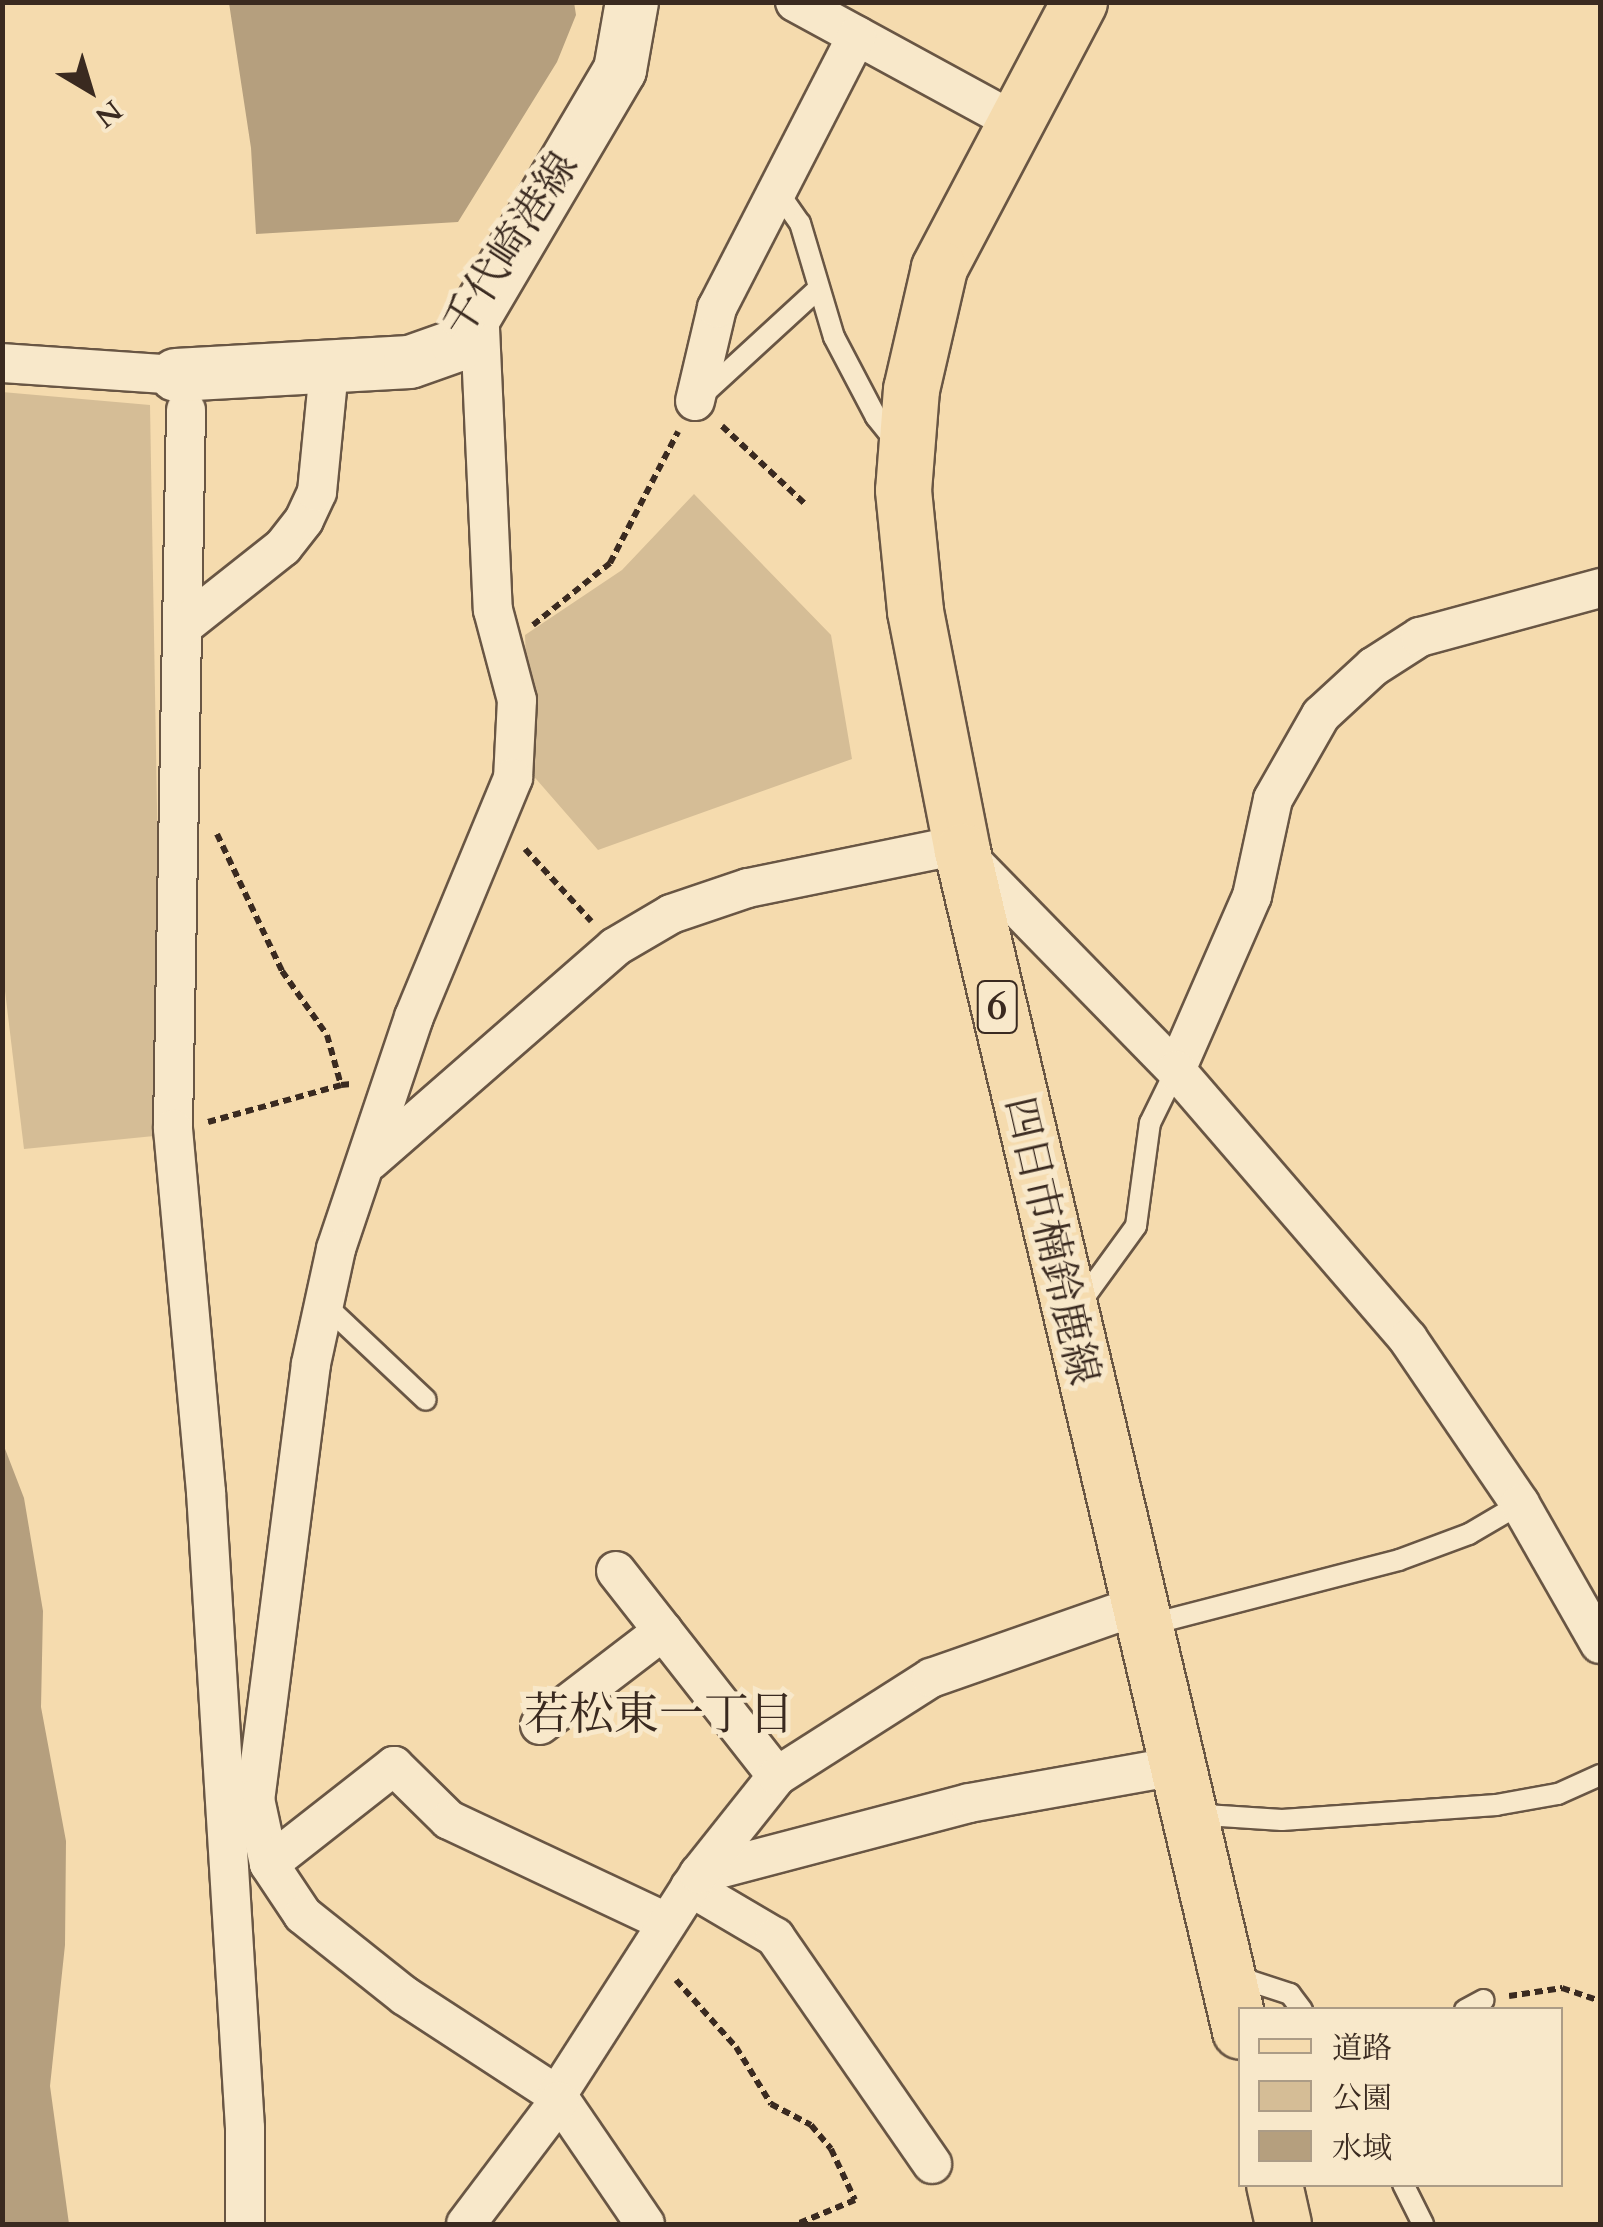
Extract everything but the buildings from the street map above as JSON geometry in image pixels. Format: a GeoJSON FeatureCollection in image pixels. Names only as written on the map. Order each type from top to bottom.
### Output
{"type":"FeatureCollection","features":[{"type":"Feature","properties":{"kind":"main road","name":"千代崎港線"},"geometry":{"type":"LineString","coordinates":[[181,393],[329,369],[410,362],[458,345],[620,70],[632,2]]}},
{"type":"Feature","properties":{"kind":"main road","name":"四日市楠鈴鹿線"},"geometry":{"type":"LineString","coordinates":[[1079,2],[939,268],[911,389],[906,453],[915,611],[962,851],[1067,1317],[1238,2022]]}},
{"type":"Feature","properties":{"kind":"main road"},"geometry":{"type":"LineString","coordinates":[[1275,2187],[1283,2224]]}},
{"type":"Feature","properties":{"kind":"street"},"geometry":{"type":"LineString","coordinates":[[795,2],[857,23],[1014,122]]}},
{"type":"Feature","properties":{"kind":"street"},"geometry":{"type":"LineString","coordinates":[[695,401],[716,308],[778,192],[857,23]]}},
{"type":"Feature","properties":{"kind":"street"},"geometry":{"type":"LineString","coordinates":[[480,306],[493,610],[516,700],[513,778],[394,1079],[323,1303],[259,1734],[255,1799],[269,1864],[303,1915],[343,1951],[558,2098],[645,2224]]}},
{"type":"Feature","properties":{"kind":"street"},"geometry":{"type":"LineString","coordinates":[[2,363],[181,393],[182,627],[174,1129],[206,1492],[245,2128],[245,2224]]}},
{"type":"Feature","properties":{"kind":"street"},"geometry":{"type":"LineString","coordinates":[[182,627],[282,546],[304,520],[316,492],[329,369]]}},
{"type":"Feature","properties":{"kind":"street"},"geometry":{"type":"LineString","coordinates":[[1176,1070],[1252,896],[1273,798],[1322,715],[1373,667],[1420,637],[1600,588]]}},
{"type":"Feature","properties":{"kind":"street"},"geometry":{"type":"LineString","coordinates":[[368,1163],[616,948],[671,914],[748,888],[940,849],[962,851],[1176,1070],[1408,1339],[1520,1504],[1600,1644]]}},
{"type":"Feature","properties":{"kind":"street"},"geometry":{"type":"LineString","coordinates":[[616,1570],[777,1776]]}},
{"type":"Feature","properties":{"kind":"street"},"geometry":{"type":"LineString","coordinates":[[466,2224],[558,2098],[694,1880],[777,1776],[931,1678],[1142,1616]]}},
{"type":"Feature","properties":{"kind":"street"},"geometry":{"type":"LineString","coordinates":[[540,1725],[663,1631]]}},
{"type":"Feature","properties":{"kind":"street"},"geometry":{"type":"LineString","coordinates":[[269,1864],[394,1766],[449,1820],[656,1936]]}},
{"type":"Feature","properties":{"kind":"street"},"geometry":{"type":"LineString","coordinates":[[694,1880],[968,1803],[1182,1790]]}},
{"type":"Feature","properties":{"kind":"street"},"geometry":{"type":"LineString","coordinates":[[694,1880],[775,1937],[932,2164]]}},
{"type":"Feature","properties":{"kind":"lane"},"geometry":{"type":"LineString","coordinates":[[778,192],[800,223],[816,291],[862,394],[906,453]]}},
{"type":"Feature","properties":{"kind":"lane"},"geometry":{"type":"LineString","coordinates":[[695,401],[816,291]]}},
{"type":"Feature","properties":{"kind":"lane"},"geometry":{"type":"LineString","coordinates":[[1067,1317],[1093,1293],[1136,1226],[1150,1123],[1176,1070]]}},
{"type":"Feature","properties":{"kind":"lane"},"geometry":{"type":"LineString","coordinates":[[323,1303],[426,1400]]}},
{"type":"Feature","properties":{"kind":"lane"},"geometry":{"type":"LineString","coordinates":[[1142,1616],[1398,1560],[1469,1534],[1520,1504]]}},
{"type":"Feature","properties":{"kind":"lane"},"geometry":{"type":"LineString","coordinates":[[1182,1790],[1282,1820],[1496,1805],[1558,1794],[1600,1774]]}},
{"type":"Feature","properties":{"kind":"lane"},"geometry":{"type":"LineString","coordinates":[[1228,1974],[1290,1994],[1300,2007]]}},
{"type":"Feature","properties":{"kind":"lane"},"geometry":{"type":"LineString","coordinates":[[1404,2187],[1423,2224]]}},
{"type":"Feature","properties":{"kind":"path"},"geometry":{"type":"LineString","coordinates":[[504,643],[562,606],[610,562],[695,401],[804,504]]}},
{"type":"Feature","properties":{"kind":"path"},"geometry":{"type":"LineString","coordinates":[[496,818],[616,948]]}},
{"type":"Feature","properties":{"kind":"path"},"geometry":{"type":"LineString","coordinates":[[209,819],[282,970],[328,1035],[341,1085]]}},
{"type":"Feature","properties":{"kind":"path"},"geometry":{"type":"LineString","coordinates":[[174,1129],[262,1112],[341,1085],[394,1079]]}},
{"type":"Feature","properties":{"kind":"path"},"geometry":{"type":"LineString","coordinates":[[656,1936],[771,2104],[811,2125],[830,2149],[855,2200],[798,2224]]}},
{"type":"Feature","properties":{"kind":"path"},"geometry":{"type":"LineString","coordinates":[[1475,2004],[1562,1988],[1600,2001]]}},
{"type":"Feature","properties":{"kind":"green space"},"geometry":{"type":"Polygon","coordinates":[[[2,392],[150,405],[159,922],[154,1136],[24,1149],[2,966],[2,392]]]}},
{"type":"Feature","properties":{"kind":"green space"},"geometry":{"type":"Polygon","coordinates":[[[694,494],[831,635],[852,759],[598,850],[530,772],[525,635],[622,570],[694,494]]]}},
{"type":"Feature","properties":{"kind":"water"},"geometry":{"type":"Polygon","coordinates":[[[574,2],[576,15],[557,62],[458,222],[256,234],[251,148],[229,3],[574,2]]]}},
{"type":"Feature","properties":{"kind":"water"},"geometry":{"type":"Polygon","coordinates":[[[2,1441],[24,1498],[43,1611],[41,1707],[66,1841],[65,1945],[50,2086],[69,2224],[3,2224],[2,1441]]]}},
{"type":"Feature","properties":{"kind":"district","name":"若松東一丁目"},"geometry":{"type":"Point","coordinates":[659,1715]}}]}
